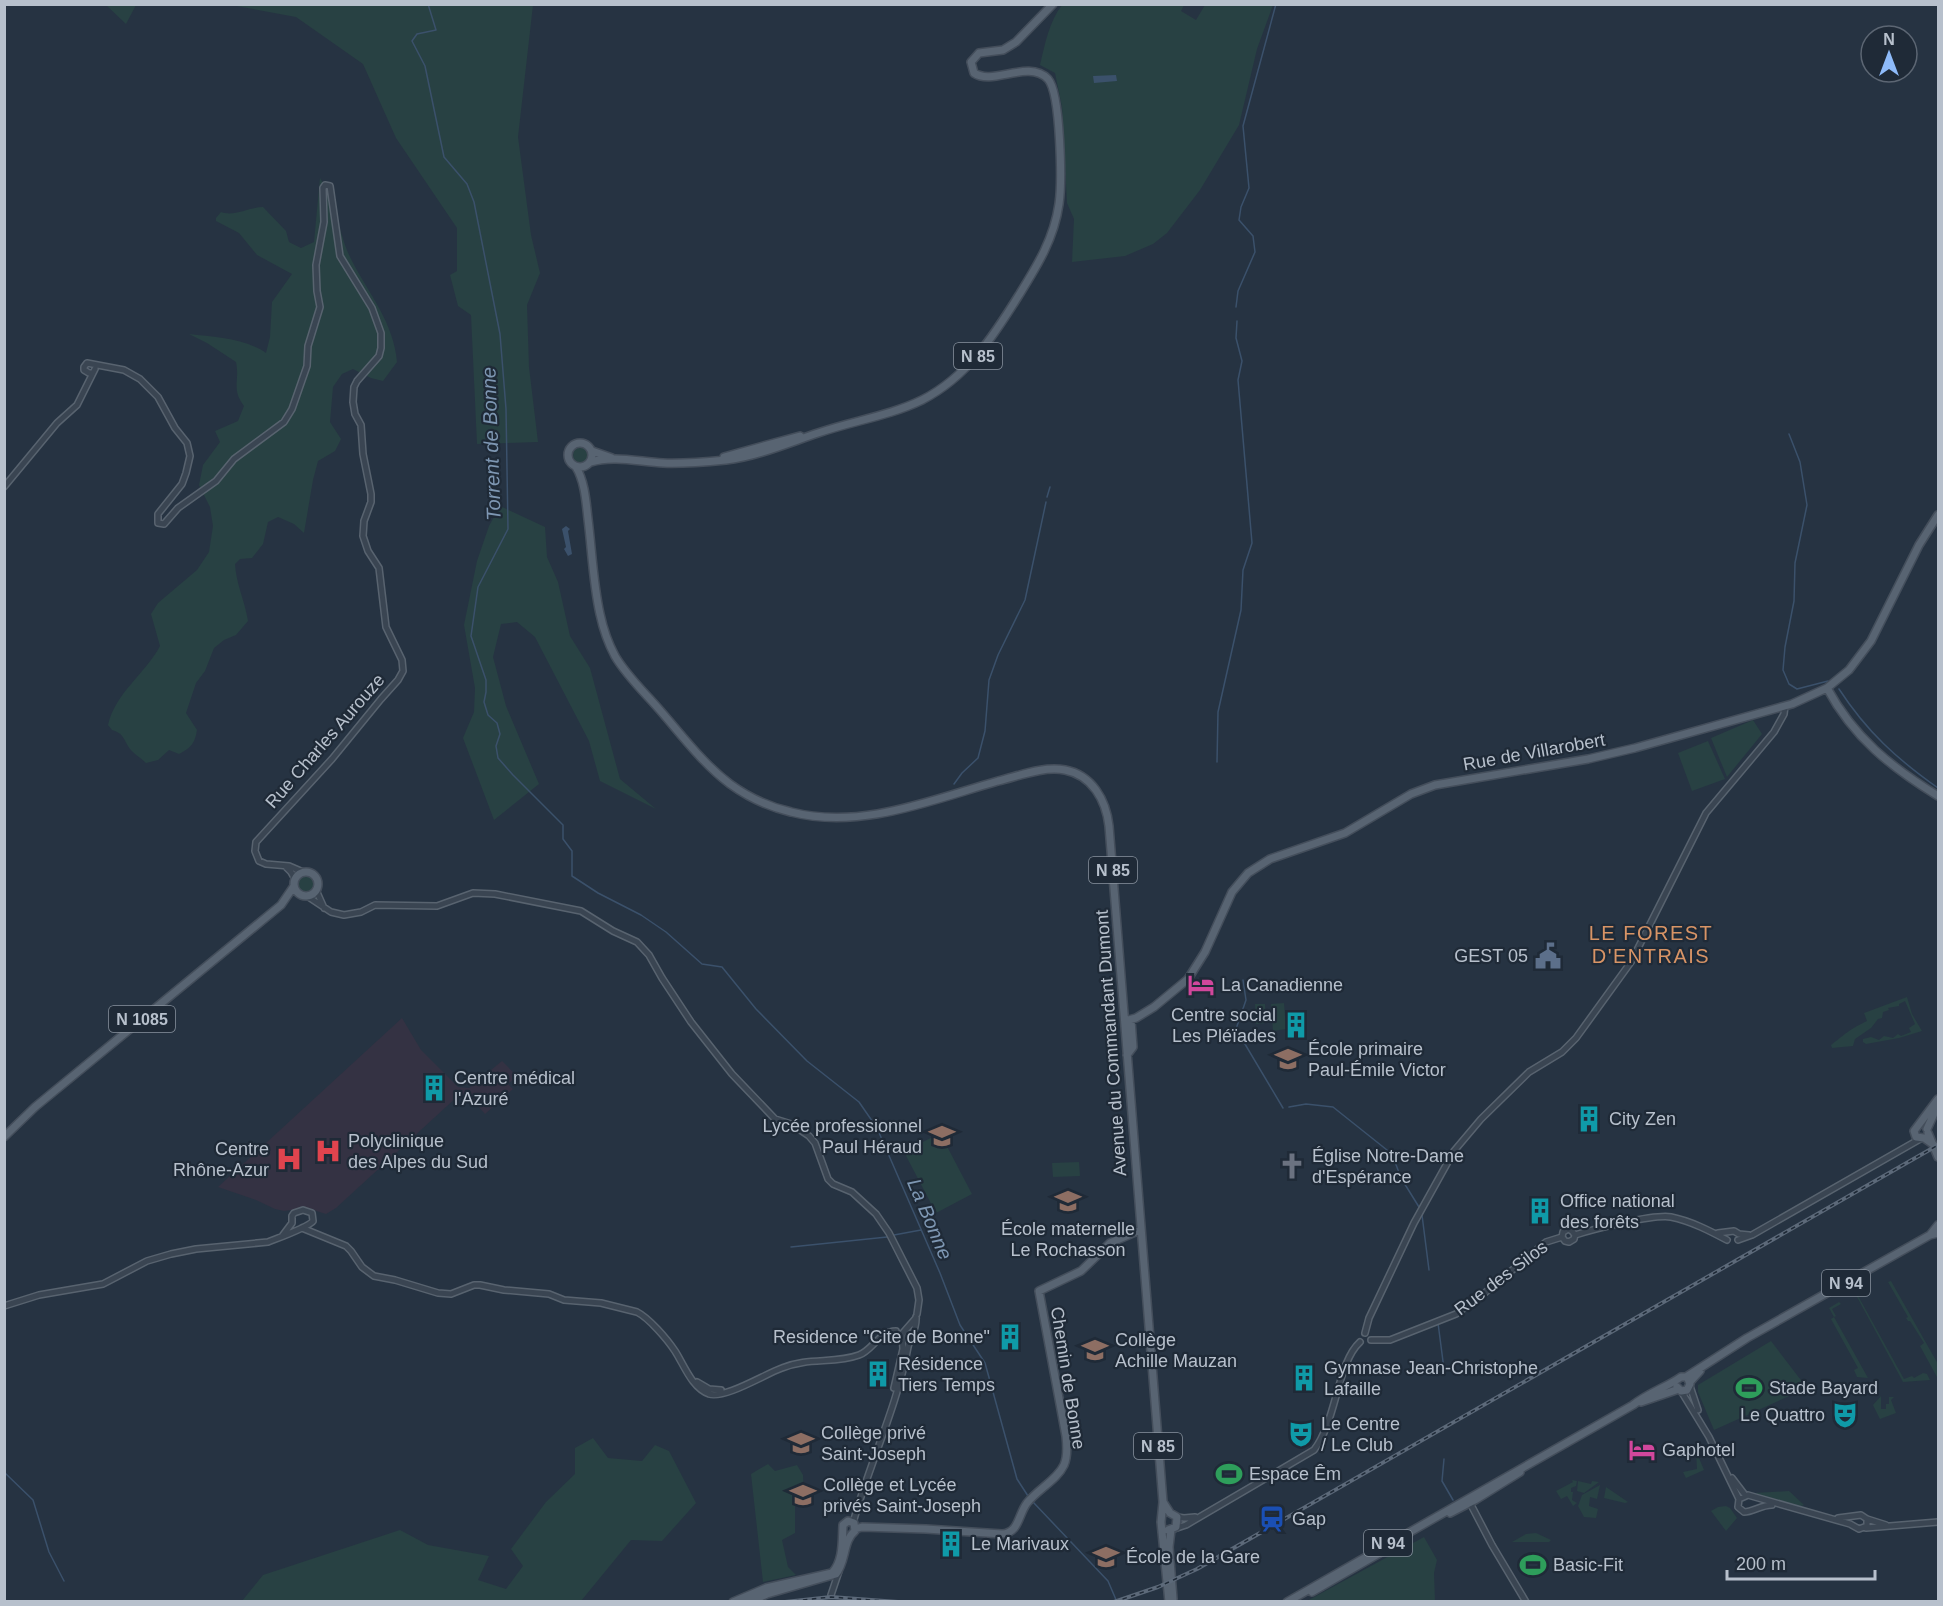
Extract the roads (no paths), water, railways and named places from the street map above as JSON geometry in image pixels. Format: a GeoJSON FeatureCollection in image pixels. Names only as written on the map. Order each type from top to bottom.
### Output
{"type":"FeatureCollection","features":[{"type":"Feature","properties":{"kind":"main road","name":"N 85"},"geometry":{"type":"LineString","coordinates":[[592,451],[617,459],[663,463],[710,461],[890,413],[921,400],[948,384],[974,361],[999,328],[1046,251],[1055,224],[1061,180],[1056,108],[1054,91],[1050,82],[1039,73],[1030,72],[981,77],[974,73],[971,66],[973,58],[979,53],[1003,50],[1016,42],[1053,4]]}},
{"type":"Feature","properties":{"kind":"main road"},"geometry":{"type":"LineString","coordinates":[[583,443],[592,451],[589,464],[576,467],[571,463],[568,456],[572,446],[583,443]]}},
{"type":"Feature","properties":{"kind":"main road","name":"N 85"},"geometry":{"type":"LineString","coordinates":[[585,494],[589,464],[617,459]]}},
{"type":"Feature","properties":{"kind":"main road","name":"N 85"},"geometry":{"type":"LineString","coordinates":[[576,467],[585,494]]}},
{"type":"Feature","properties":{"kind":"main road","name":"Avenue du Commandant Dumont"},"geometry":{"type":"LineString","coordinates":[[585,494],[597,598],[602,626],[610,646],[621,665],[710,767],[731,784],[756,799],[780,809],[820,818],[843,819],[887,812],[1040,771],[1063,770],[1079,776],[1099,793],[1104,801],[1108,813],[1128,1021],[1133,1047],[1127,1055],[1140,1230],[1163,1502],[1170,1515]]}},
{"type":"Feature","properties":{"kind":"main road","name":"Rue de Villarobert"},"geometry":{"type":"LineString","coordinates":[[1128,1021],[1153,1007],[1188,979],[1199,963],[1235,888],[1248,873],[1270,859],[1345,833],[1400,800],[1435,785],[1614,753],[1782,707],[1827,688],[1849,670],[1871,640],[1919,545],[1938,515]]}},
{"type":"Feature","properties":{"kind":"main road"},"geometry":{"type":"LineString","coordinates":[[1827,688],[1848,720],[1876,752],[1905,775],[1938,795]]}},
{"type":"Feature","properties":{"kind":"main road"},"geometry":{"type":"LineString","coordinates":[[303,872],[310,872],[317,877],[319,884],[316,890],[305,896],[297,892],[294,883],[303,872]]}},
{"type":"Feature","properties":{"kind":"main road","name":"N 1085"},"geometry":{"type":"LineString","coordinates":[[281,905],[294,883]]}},
{"type":"Feature","properties":{"kind":"main road","name":"N 1085"},"geometry":{"type":"LineString","coordinates":[[4,1137],[34,1107],[281,905],[305,896]]}},
{"type":"Feature","properties":{"kind":"main road"},"geometry":{"type":"LineString","coordinates":[[1938,1101],[1915,1129],[1934,1145],[1938,1157]]}},
{"type":"Feature","properties":{"kind":"main road"},"geometry":{"type":"LineString","coordinates":[[1922,1135],[1938,1101]]}},
{"type":"Feature","properties":{"kind":"main road","name":"N 94"},"geometry":{"type":"LineString","coordinates":[[1930,1235],[1938,1225]]}},
{"type":"Feature","properties":{"kind":"main road","name":"Chemin de Bonne"},"geometry":{"type":"LineString","coordinates":[[853,1528],[1007,1534],[1014,1530],[1024,1507],[1062,1468],[1066,1456],[1067,1442],[1039,1291],[1081,1271],[1110,1243],[1140,1230]]}},
{"type":"Feature","properties":{"kind":"main road","name":"N 94"},"geometry":{"type":"LineString","coordinates":[[1689,1382],[1707,1365],[1761,1331],[1930,1235],[1938,1233]]}},
{"type":"Feature","properties":{"kind":"main road"},"geometry":{"type":"LineString","coordinates":[[1679,1378],[1689,1382],[1687,1390],[1680,1390],[1676,1381],[1679,1378]]}},
{"type":"Feature","properties":{"kind":"main road","name":"N 94"},"geometry":{"type":"LineString","coordinates":[[1296,1602],[1657,1389],[1676,1381]]}},
{"type":"Feature","properties":{"kind":"main road","name":"N 94"},"geometry":{"type":"LineString","coordinates":[[1633,1405],[1680,1390]]}},
{"type":"Feature","properties":{"kind":"main road","name":"N 94"},"geometry":{"type":"LineString","coordinates":[[1287,1602],[1470,1499]]}},
{"type":"Feature","properties":{"kind":"main road"},"geometry":{"type":"LineString","coordinates":[[1170,1515],[1177,1525],[1172,1529],[1169,1547],[1171,1602],[1163,1527],[1170,1515]]}},
{"type":"Feature","properties":{"kind":"main road"},"geometry":{"type":"LineString","coordinates":[[1163,1527],[1172,1529]]}},
{"type":"Feature","properties":{"kind":"main road"},"geometry":{"type":"LineString","coordinates":[[733,1602],[830,1577],[837,1570],[853,1528]]}},
{"type":"Feature","properties":{"kind":"main road"},"geometry":{"type":"LineString","coordinates":[[749,1602],[758,1597]]}},
{"type":"Feature","properties":{"kind":"street","name":"Rue Charles Aurouze"},"geometry":{"type":"LineString","coordinates":[[86,387],[94,369],[109,367],[133,374],[158,397],[190,450],[182,484],[158,514],[157,521],[162,525],[178,508],[216,481],[234,459],[284,422],[292,410],[307,366],[308,346],[321,307],[316,291],[316,264],[324,222],[323,188],[325,185],[330,186],[340,256],[372,308],[381,333],[381,348],[378,356],[357,381],[354,387],[353,402],[355,414],[361,425],[363,454],[371,494],[371,502],[364,521],[363,536],[368,551],[379,568],[386,627],[402,660],[403,671],[399,680],[311,783],[259,837],[255,845],[257,859],[266,864],[281,864],[303,872]]}},
{"type":"Feature","properties":{"kind":"street"},"geometry":{"type":"LineString","coordinates":[[4,487],[57,423],[77,405],[86,387],[86,377]]}},
{"type":"Feature","properties":{"kind":"street"},"geometry":{"type":"LineString","coordinates":[[1172,1529],[1186,1525],[1314,1450],[1333,1411],[1349,1356],[1360,1342],[1360,1336],[1365,1333],[1369,1318],[1414,1223],[1454,1150],[1481,1119],[1529,1072],[1563,1052],[1576,1038],[1631,962],[1706,813],[1764,744],[1781,720],[1782,707]]}},
{"type":"Feature","properties":{"kind":"street","name":"Rue Charles Aurouze"},"geometry":{"type":"LineString","coordinates":[[281,864],[291,872],[294,883]]}},
{"type":"Feature","properties":{"kind":"street"},"geometry":{"type":"LineString","coordinates":[[316,890],[324,909]]}},
{"type":"Feature","properties":{"kind":"street"},"geometry":{"type":"LineString","coordinates":[[305,896],[324,909],[344,915],[385,904],[436,906],[465,894],[482,892],[581,911],[613,931],[637,942],[649,955],[691,1022],[732,1074],[776,1119],[802,1130],[809,1136],[815,1143],[828,1179],[833,1184],[852,1192],[876,1214],[893,1240],[917,1288],[919,1300],[917,1314]]}},
{"type":"Feature","properties":{"kind":"street"},"geometry":{"type":"LineString","coordinates":[[1713,1232],[1732,1243],[1738,1237],[1752,1235],[1907,1147],[1922,1135]]}},
{"type":"Feature","properties":{"kind":"street"},"geometry":{"type":"LineString","coordinates":[[283,1235],[292,1223],[293,1214],[303,1210],[313,1215],[312,1224],[317,1235]]}},
{"type":"Feature","properties":{"kind":"street","name":"Rue des Silos"},"geometry":{"type":"LineString","coordinates":[[1371,1340],[1390,1340],[1456,1314],[1478,1299],[1546,1242],[1562,1237],[1563,1232],[1568,1229],[1575,1235],[1660,1216],[1679,1219],[1713,1232]]}},
{"type":"Feature","properties":{"kind":"street"},"geometry":{"type":"LineString","coordinates":[[292,1223],[346,1246],[362,1267],[374,1276],[438,1293],[451,1294],[480,1285],[504,1290],[549,1294],[564,1300],[601,1304],[642,1314],[663,1337],[698,1386],[718,1394],[797,1362],[856,1357],[885,1334],[896,1331]]}},
{"type":"Feature","properties":{"kind":"street"},"geometry":{"type":"LineString","coordinates":[[4,1306],[39,1295],[103,1284],[147,1261],[171,1254],[196,1249],[260,1243],[312,1224]]}},
{"type":"Feature","properties":{"kind":"street"},"geometry":{"type":"LineString","coordinates":[[1713,1232],[1734,1231],[1738,1237]]}},
{"type":"Feature","properties":{"kind":"street"},"geometry":{"type":"LineString","coordinates":[[1727,1240],[1728,1233]]}},
{"type":"Feature","properties":{"kind":"street"},"geometry":{"type":"LineString","coordinates":[[853,1528],[857,1507],[880,1442],[916,1329],[916,1317],[902,1334],[903,1349],[893,1399]]}},
{"type":"Feature","properties":{"kind":"street"},"geometry":{"type":"LineString","coordinates":[[906,1330],[910,1331],[912,1338]]}},
{"type":"Feature","properties":{"kind":"street"},"geometry":{"type":"LineString","coordinates":[[1360,1342],[1368,1344],[1371,1340],[1370,1335],[1365,1333]]}},
{"type":"Feature","properties":{"kind":"street"},"geometry":{"type":"LineString","coordinates":[[903,1339],[912,1338]]}},
{"type":"Feature","properties":{"kind":"street"},"geometry":{"type":"LineString","coordinates":[[1689,1382],[1706,1431]]}},
{"type":"Feature","properties":{"kind":"street"},"geometry":{"type":"LineString","coordinates":[[1680,1390],[1706,1431],[1737,1489],[1755,1503],[1753,1509]]}},
{"type":"Feature","properties":{"kind":"street"},"geometry":{"type":"LineString","coordinates":[[1745,1497],[1833,1518],[1859,1529],[1938,1522]]}},
{"type":"Feature","properties":{"kind":"street"},"geometry":{"type":"LineString","coordinates":[[1745,1497],[1737,1505],[1741,1511],[1747,1513],[1764,1505],[1777,1504]]}},
{"type":"Feature","properties":{"kind":"street"},"geometry":{"type":"LineString","coordinates":[[1470,1499],[1487,1536],[1526,1602]]}},
{"type":"Feature","properties":{"kind":"street"},"geometry":{"type":"LineString","coordinates":[[1170,1515],[1188,1518],[1200,1515]]}},
{"type":"Feature","properties":{"kind":"street"},"geometry":{"type":"LineString","coordinates":[[1833,1518],[1861,1515],[1867,1519],[1893,1526]]}},
{"type":"Feature","properties":{"kind":"street"},"geometry":{"type":"LineString","coordinates":[[1854,1525],[1856,1516]]}},
{"type":"Feature","properties":{"kind":"street"},"geometry":{"type":"LineString","coordinates":[[1865,1528],[1868,1524],[1867,1519]]}},
{"type":"Feature","properties":{"kind":"street"},"geometry":{"type":"LineString","coordinates":[[831,1595],[837,1570]]}},
{"type":"Feature","properties":{"kind":"water"},"geometry":{"type":"Polygon","coordinates":[[[1116,75],[1117,81],[1094,83],[1093,76],[1116,75]]]}},
{"type":"Feature","properties":{"kind":"water"},"geometry":{"type":"Polygon","coordinates":[[[566,526],[570,529],[568,531],[572,554],[568,556],[564,549],[566,547],[562,529],[566,526]]]}},
{"type":"Feature","properties":{"kind":"waterway","name":"Torrent de Bonne"},"geometry":{"type":"LineString","coordinates":[[428,4],[436,30],[417,34],[412,41],[425,66],[444,157],[467,184],[474,202],[500,334],[506,409],[508,529],[478,587],[471,636],[486,680],[484,702],[488,715],[497,723],[500,734],[496,746],[498,758],[563,825],[563,839],[572,851],[572,876],[598,893],[641,915],[666,932],[702,964],[722,967],[756,1009],[807,1061],[859,1102],[877,1128],[960,1325],[985,1363],[1017,1479],[1028,1496]]}},
{"type":"Feature","properties":{"kind":"waterway"},"geometry":{"type":"LineString","coordinates":[[1236,307],[1238,291],[1255,252],[1253,236],[1239,220],[1241,207],[1249,188],[1243,126],[1276,4]]}},
{"type":"Feature","properties":{"kind":"waterway"},"geometry":{"type":"LineString","coordinates":[[1217,762],[1218,712],[1241,610],[1243,570],[1252,543],[1238,380],[1242,361],[1236,338],[1237,321]]}},
{"type":"Feature","properties":{"kind":"waterway"},"geometry":{"type":"LineString","coordinates":[[1789,434],[1800,462],[1807,505],[1795,563],[1794,601],[1783,670],[1789,684],[1797,689],[1828,681]]}},
{"type":"Feature","properties":{"kind":"waterway"},"geometry":{"type":"LineString","coordinates":[[1047,497],[1050,487]]}},
{"type":"Feature","properties":{"kind":"waterway"},"geometry":{"type":"LineString","coordinates":[[954,784],[978,758],[985,731],[989,680],[998,655],[1025,600],[1046,502]]}},
{"type":"Feature","properties":{"kind":"waterway"},"geometry":{"type":"LineString","coordinates":[[1839,689],[1872,732],[1909,766],[1938,788]]}},
{"type":"Feature","properties":{"kind":"waterway"},"geometry":{"type":"LineString","coordinates":[[1243,980],[1246,1000],[1236,1029],[1283,1108]]}},
{"type":"Feature","properties":{"kind":"waterway"},"geometry":{"type":"LineString","coordinates":[[1289,1107],[1306,1104],[1333,1107],[1392,1154],[1401,1178],[1419,1207]]}},
{"type":"Feature","properties":{"kind":"waterway"},"geometry":{"type":"LineString","coordinates":[[1422,1215],[1429,1270]]}},
{"type":"Feature","properties":{"kind":"waterway"},"geometry":{"type":"LineString","coordinates":[[894,1235],[921,1230]]}},
{"type":"Feature","properties":{"kind":"waterway"},"geometry":{"type":"LineString","coordinates":[[791,1247],[887,1237]]}},
{"type":"Feature","properties":{"kind":"waterway"},"geometry":{"type":"LineString","coordinates":[[1438,1323],[1444,1369]]}},
{"type":"Feature","properties":{"kind":"waterway"},"geometry":{"type":"LineString","coordinates":[[1444,1459],[1442,1481],[1453,1500]]}},
{"type":"Feature","properties":{"kind":"waterway"},"geometry":{"type":"LineString","coordinates":[[4,1472],[33,1500],[49,1552],[64,1581]]}},
{"type":"Feature","properties":{"kind":"waterway","name":"La Bonne"},"geometry":{"type":"LineString","coordinates":[[1033,1502],[1108,1581],[1117,1602]]}},
{"type":"Feature","properties":{"kind":"railway"},"geometry":{"type":"LineString","coordinates":[[1114,1602],[1158,1587],[1197,1569],[1938,1145]]}},
{"type":"Feature","properties":{"kind":"railway"},"geometry":{"type":"LineString","coordinates":[[785,1602],[831,1597],[898,1602]]}},
{"type":"Feature","properties":{"kind":"place","name":"GEST 05"},"geometry":{"type":"Point","coordinates":[1548,956]}},
{"type":"Feature","properties":{"kind":"place","name":"La Canadienne"},"geometry":{"type":"Point","coordinates":[1201,985]}},
{"type":"Feature","properties":{"kind":"place","name":"Centre social Les Pléïades"},"geometry":{"type":"Point","coordinates":[1296,1025]}},
{"type":"Feature","properties":{"kind":"place","name":"École primaire Paul-Émile Victor"},"geometry":{"type":"Point","coordinates":[1288,1059]}},
{"type":"Feature","properties":{"kind":"place","name":"Centre médical l'Azuré"},"geometry":{"type":"Point","coordinates":[434,1088]}},
{"type":"Feature","properties":{"kind":"place","name":"City Zen"},"geometry":{"type":"Point","coordinates":[1589,1119]}},
{"type":"Feature","properties":{"kind":"place","name":"Lycée professionnel Paul Héraud"},"geometry":{"type":"Point","coordinates":[942,1136]}},
{"type":"Feature","properties":{"kind":"place","name":"Polyclinique des Alpes du Sud"},"geometry":{"type":"Point","coordinates":[328,1151]}},
{"type":"Feature","properties":{"kind":"place","name":"Centre Rhône-Azur"},"geometry":{"type":"Point","coordinates":[289,1159]}},
{"type":"Feature","properties":{"kind":"place","name":"Église Notre-Dame d'Espérance"},"geometry":{"type":"Point","coordinates":[1292,1166]}},
{"type":"Feature","properties":{"kind":"place","name":"École maternelle Le Rochasson"},"geometry":{"type":"Point","coordinates":[1068,1201]}},
{"type":"Feature","properties":{"kind":"place","name":"Office national des forêts"},"geometry":{"type":"Point","coordinates":[1540,1211]}},
{"type":"Feature","properties":{"kind":"place","name":"Residence \"Cite de Bonne\""},"geometry":{"type":"Point","coordinates":[1010,1337]}},
{"type":"Feature","properties":{"kind":"place","name":"Collège Achille Mauzan"},"geometry":{"type":"Point","coordinates":[1095,1350]}},
{"type":"Feature","properties":{"kind":"place","name":"Résidence Tiers Temps"},"geometry":{"type":"Point","coordinates":[878,1374]}},
{"type":"Feature","properties":{"kind":"place","name":"Gymnase Jean-Christophe Lafaille"},"geometry":{"type":"Point","coordinates":[1304,1378]}},
{"type":"Feature","properties":{"kind":"place","name":"Stade Bayard"},"geometry":{"type":"Point","coordinates":[1749,1388]}},
{"type":"Feature","properties":{"kind":"place","name":"Le Quattro"},"geometry":{"type":"Point","coordinates":[1845,1415]}},
{"type":"Feature","properties":{"kind":"place","name":"Le Centre / Le Club"},"geometry":{"type":"Point","coordinates":[1301,1434]}},
{"type":"Feature","properties":{"kind":"place","name":"Collège privé Saint-Joseph"},"geometry":{"type":"Point","coordinates":[801,1443]}},
{"type":"Feature","properties":{"kind":"place","name":"Gaphotel"},"geometry":{"type":"Point","coordinates":[1642,1450]}},
{"type":"Feature","properties":{"kind":"place","name":"Espace Êm"},"geometry":{"type":"Point","coordinates":[1229,1474]}},
{"type":"Feature","properties":{"kind":"place","name":"Collège et Lycée privés Saint-Joseph"},"geometry":{"type":"Point","coordinates":[803,1495]}},
{"type":"Feature","properties":{"kind":"place","name":"Gap"},"geometry":{"type":"Point","coordinates":[1272,1519]}},
{"type":"Feature","properties":{"kind":"place","name":"Le Marivaux"},"geometry":{"type":"Point","coordinates":[951,1544]}},
{"type":"Feature","properties":{"kind":"place","name":"École de la Gare"},"geometry":{"type":"Point","coordinates":[1106,1557]}},
{"type":"Feature","properties":{"kind":"place","name":"Basic-Fit"},"geometry":{"type":"Point","coordinates":[1533,1565]}},
{"type":"Feature","properties":{"kind":"district","name":"LE FOREST D'ENTRAIS"},"geometry":{"type":"Point","coordinates":[1651,944]}}]}
